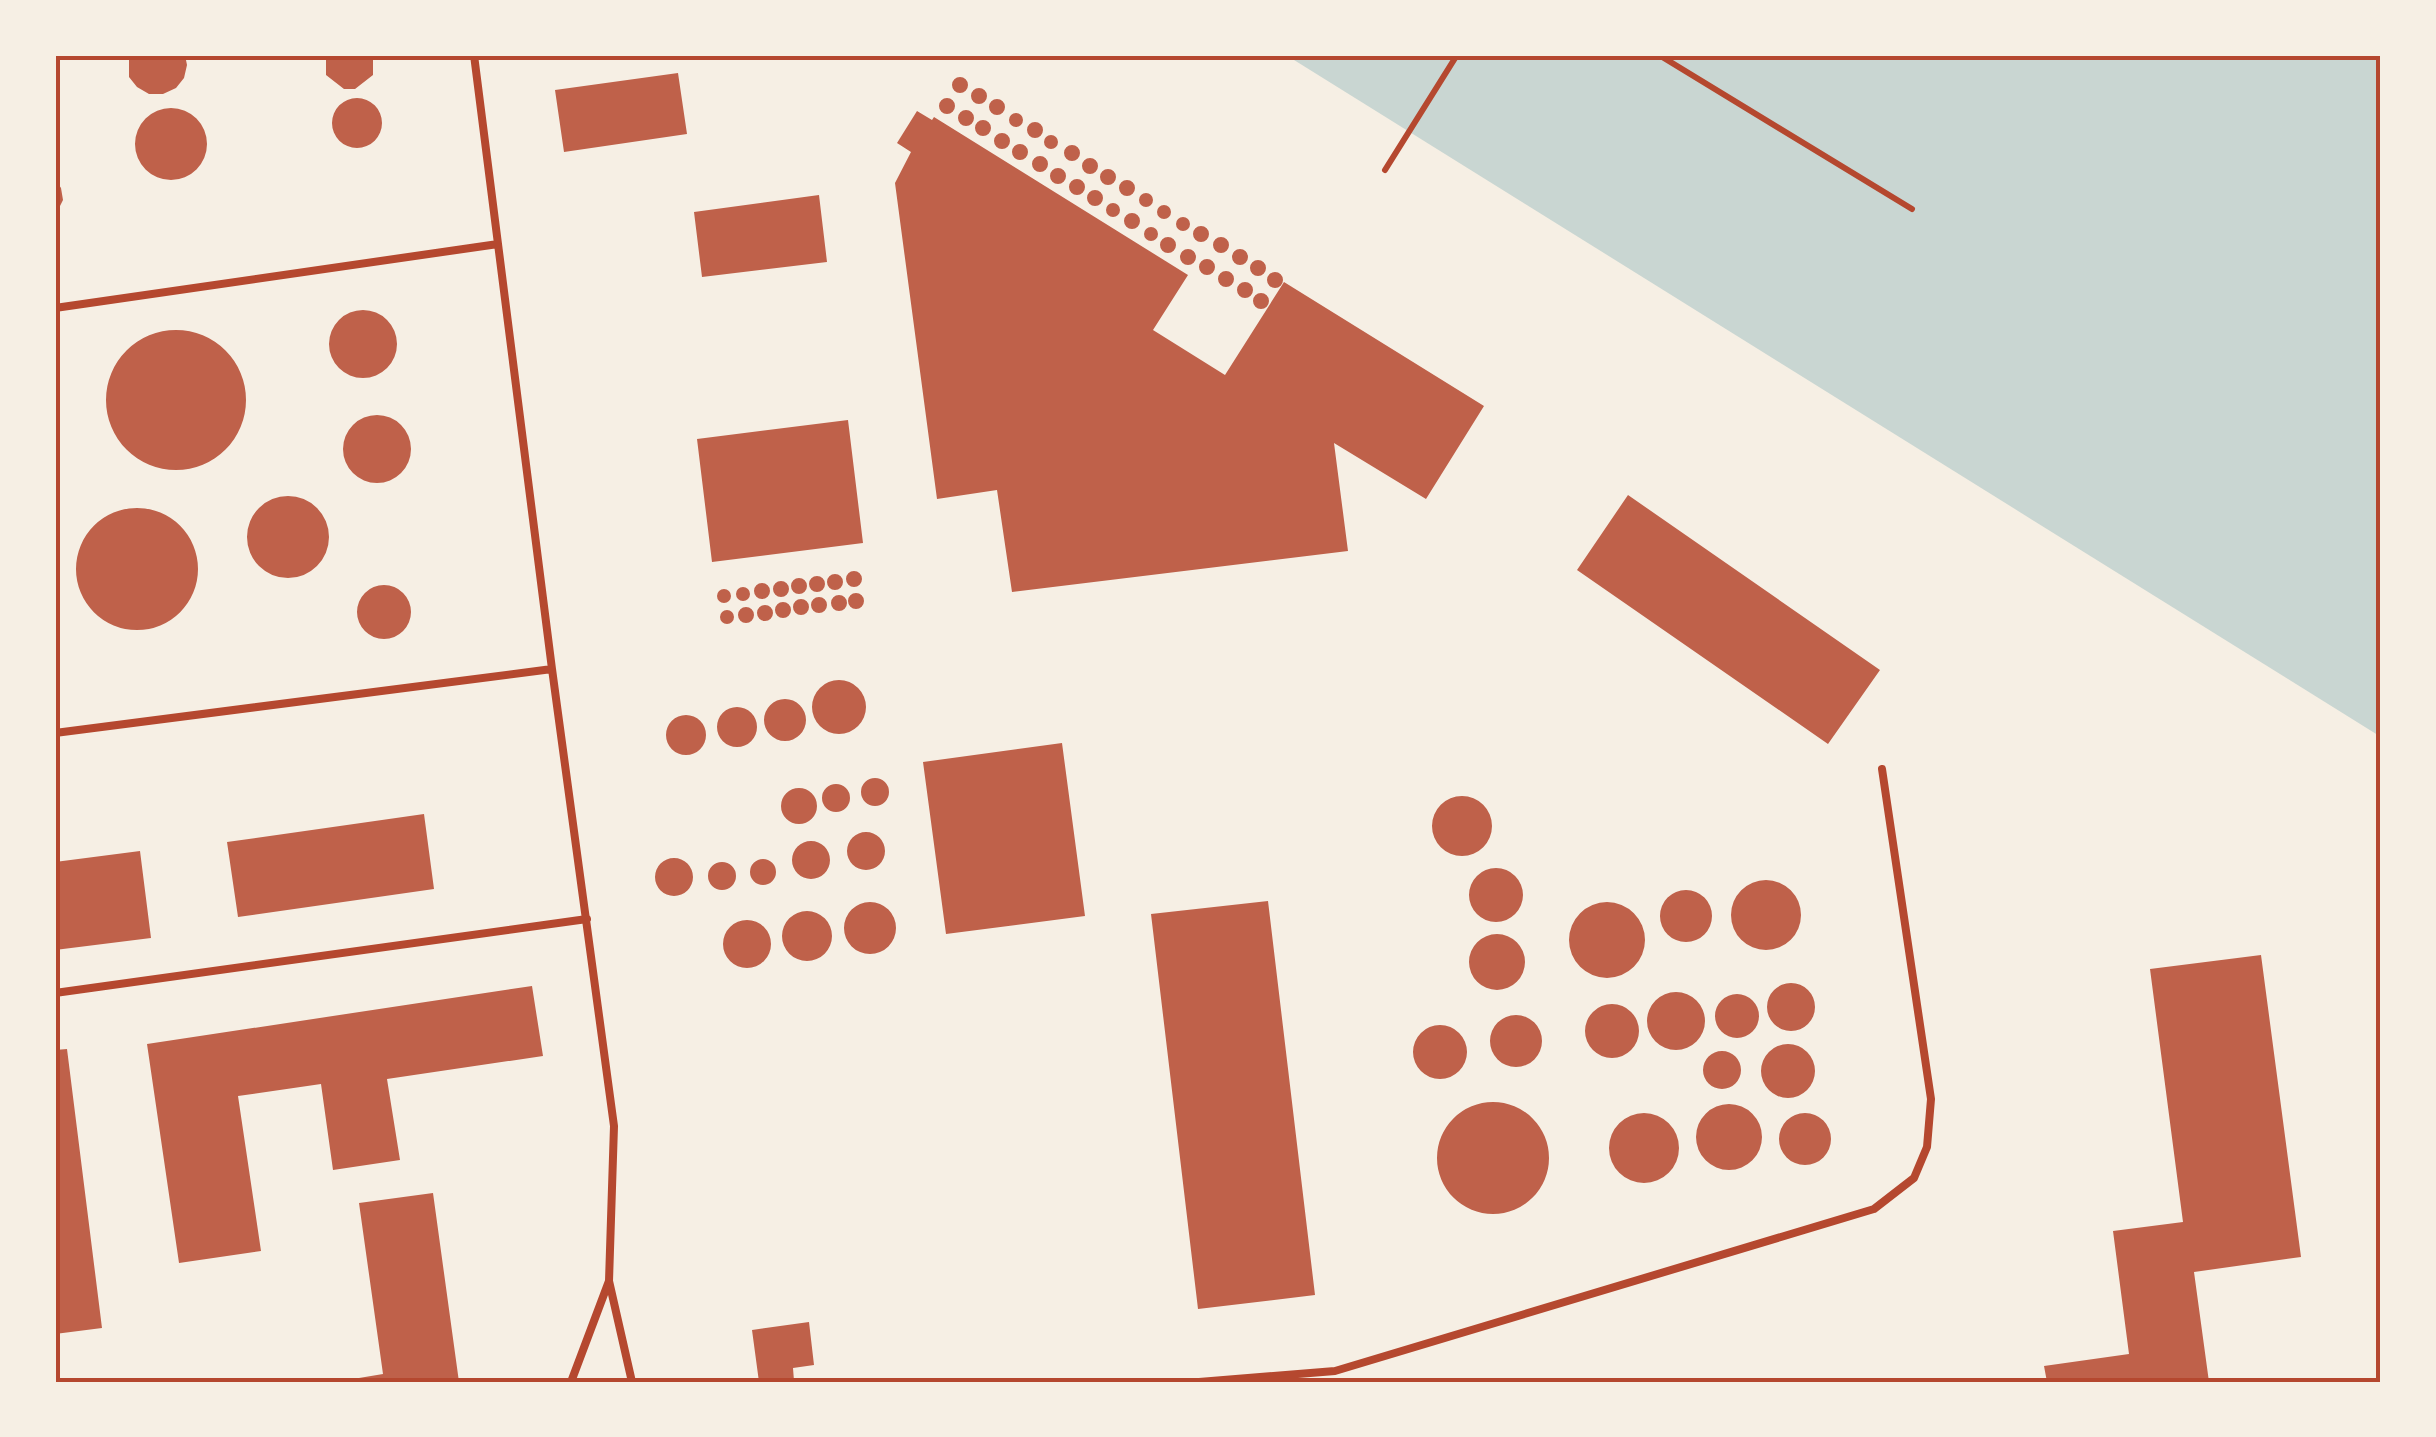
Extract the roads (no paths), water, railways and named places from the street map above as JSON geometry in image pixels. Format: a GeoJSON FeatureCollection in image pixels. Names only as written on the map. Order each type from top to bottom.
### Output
{"type":"FeatureCollection","features":[{"type":"Feature","properties":{"kind":"lane"},"geometry":{"type":"LineString","coordinates":[[474,55],[614,1126],[609,1281],[632,1382]]}},
{"type":"Feature","properties":{"kind":"lane"},"geometry":{"type":"LineString","coordinates":[[55,308],[498,244]]}},
{"type":"Feature","properties":{"kind":"lane"},"geometry":{"type":"LineString","coordinates":[[55,732],[552,669]]}},
{"type":"Feature","properties":{"kind":"lane"},"geometry":{"type":"LineString","coordinates":[[1200,1382],[1335,1371],[1874,1209],[1914,1178],[1928,1147],[1931,1099],[1882,769]]}},
{"type":"Feature","properties":{"kind":"lane"},"geometry":{"type":"LineString","coordinates":[[55,993],[587,919]]}},
{"type":"Feature","properties":{"kind":"lane"},"geometry":{"type":"LineString","coordinates":[[570,1382],[609,1281]]}}]}
